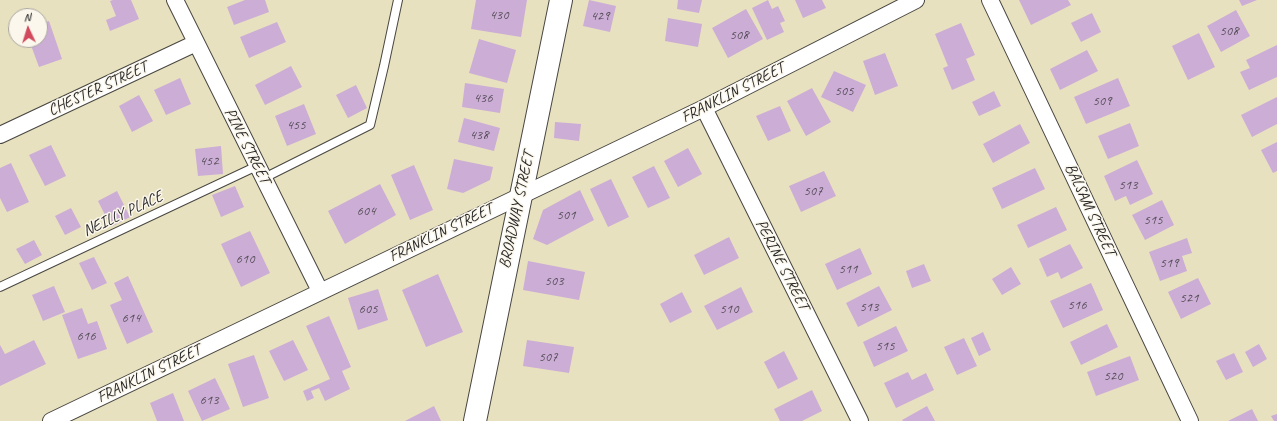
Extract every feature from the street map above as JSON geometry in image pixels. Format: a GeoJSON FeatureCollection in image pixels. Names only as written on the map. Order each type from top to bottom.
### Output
{"type":"FeatureCollection","features":[{"type":"Feature","properties":{"kind":"street","name":"PINE STREET"},"geometry":{"type":"LineString","coordinates":[[175,0],[320,291]]}},
{"type":"Feature","properties":{"kind":"street","name":"BROADWAY STREET"},"geometry":{"type":"LineString","coordinates":[[474,421],[561,0]]}},
{"type":"Feature","properties":{"kind":"street","name":"FRANKLIN STREET"},"geometry":{"type":"LineString","coordinates":[[51,421],[704,108],[916,0]]}},
{"type":"Feature","properties":{"kind":"street","name":"BALSAM STREET"},"geometry":{"type":"LineString","coordinates":[[990,0],[1190,421]]}},
{"type":"Feature","properties":{"kind":"street","name":"CHESTER STREET"},"geometry":{"type":"LineString","coordinates":[[0,135],[196,43]]}},
{"type":"Feature","properties":{"kind":"street","name":"PERINE STREET"},"geometry":{"type":"LineString","coordinates":[[704,108],[860,421]]}},
{"type":"Feature","properties":{"kind":"lane","name":"NEILLY PLACE"},"geometry":{"type":"LineString","coordinates":[[0,287],[370,125],[398,0]]}},
{"type":"Feature","properties":{"kind":"building"},"geometry":{"type":"Polygon","coordinates":[[[131,0],[139,19],[110,31],[106,20],[116,16],[110,1],[131,0]]]}},
{"type":"Feature","properties":{"kind":"building"},"geometry":{"type":"Polygon","coordinates":[[[245,0],[265,0],[269,12],[234,25],[227,7],[245,0]]]}},
{"type":"Feature","properties":{"kind":"building"},"geometry":{"type":"Polygon","coordinates":[[[476,0],[527,0],[521,37],[471,29],[476,0]]]}},
{"type":"Feature","properties":{"kind":"building"},"geometry":{"type":"Polygon","coordinates":[[[589,0],[616,6],[610,32],[583,26],[589,0]]]}},
{"type":"Feature","properties":{"kind":"building"},"geometry":{"type":"Polygon","coordinates":[[[678,0],[702,0],[699,13],[677,9],[678,0]]]}},
{"type":"Feature","properties":{"kind":"building"},"geometry":{"type":"Polygon","coordinates":[[[768,0],[772,9],[778,6],[785,21],[780,23],[784,32],[767,40],[752,8],[768,0]]]}},
{"type":"Feature","properties":{"kind":"building"},"geometry":{"type":"Polygon","coordinates":[[[795,0],[822,0],[826,8],[803,18],[795,0]]]}},
{"type":"Feature","properties":{"kind":"building"},"geometry":{"type":"Polygon","coordinates":[[[1019,0],[1068,0],[1071,5],[1031,25],[1019,0]]]}},
{"type":"Feature","properties":{"kind":"building"},"geometry":{"type":"Polygon","coordinates":[[[1239,0],[1257,0],[1242,6],[1239,0]]]}},
{"type":"Feature","properties":{"kind":"building"},"geometry":{"type":"Polygon","coordinates":[[[746,9],[763,39],[728,58],[712,28],[746,9]]]}},
{"type":"Feature","properties":{"kind":"building"},"geometry":{"type":"Polygon","coordinates":[[[1236,10],[1250,36],[1221,52],[1207,26],[1236,10]]]}},
{"type":"Feature","properties":{"kind":"building"},"geometry":{"type":"Polygon","coordinates":[[[1092,13],[1101,32],[1081,42],[1071,23],[1092,13]]]}},
{"type":"Feature","properties":{"kind":"building"},"geometry":{"type":"Polygon","coordinates":[[[668,18],[702,24],[698,47],[665,41],[668,18]]]}},
{"type":"Feature","properties":{"kind":"building"},"geometry":{"type":"Polygon","coordinates":[[[48,21],[62,59],[39,67],[32,48],[48,48],[48,21]]]}},
{"type":"Feature","properties":{"kind":"building"},"geometry":{"type":"Polygon","coordinates":[[[277,22],[286,42],[249,58],[240,37],[277,22]]]}},
{"type":"Feature","properties":{"kind":"building"},"geometry":{"type":"Polygon","coordinates":[[[961,23],[975,55],[966,59],[975,80],[952,90],[943,68],[948,66],[935,34],[961,23]]]}},
{"type":"Feature","properties":{"kind":"building"},"geometry":{"type":"Polygon","coordinates":[[[1199,33],[1215,67],[1188,80],[1172,46],[1199,33]]]}},
{"type":"Feature","properties":{"kind":"building"},"geometry":{"type":"Polygon","coordinates":[[[479,39],[516,50],[507,83],[469,73],[479,39]]]}},
{"type":"Feature","properties":{"kind":"building"},"geometry":{"type":"Polygon","coordinates":[[[1277,45],[1277,77],[1249,90],[1240,72],[1250,68],[1246,60],[1277,45]]]}},
{"type":"Feature","properties":{"kind":"building"},"geometry":{"type":"Polygon","coordinates":[[[1087,50],[1098,71],[1060,90],[1050,69],[1087,50]]]}},
{"type":"Feature","properties":{"kind":"building"},"geometry":{"type":"Polygon","coordinates":[[[885,53],[898,86],[875,95],[863,61],[885,53]]]}},
{"type":"Feature","properties":{"kind":"building"},"geometry":{"type":"Polygon","coordinates":[[[291,66],[302,87],[265,105],[255,85],[291,66]]]}},
{"type":"Feature","properties":{"kind":"building"},"geometry":{"type":"Polygon","coordinates":[[[834,71],[866,85],[853,112],[821,97],[834,71]]]}},
{"type":"Feature","properties":{"kind":"building"},"geometry":{"type":"Polygon","coordinates":[[[180,78],[191,104],[166,115],[154,90],[180,78]]]}},
{"type":"Feature","properties":{"kind":"building"},"geometry":{"type":"Polygon","coordinates":[[[1118,78],[1130,106],[1086,124],[1074,97],[1118,78]]]}},
{"type":"Feature","properties":{"kind":"building"},"geometry":{"type":"Polygon","coordinates":[[[465,83],[504,89],[500,113],[462,107],[465,83]]]}},
{"type":"Feature","properties":{"kind":"building"},"geometry":{"type":"Polygon","coordinates":[[[356,85],[367,108],[348,118],[336,95],[356,85]]]}},
{"type":"Feature","properties":{"kind":"building"},"geometry":{"type":"Polygon","coordinates":[[[812,88],[831,122],[806,136],[787,101],[812,88]]]}},
{"type":"Feature","properties":{"kind":"building"},"geometry":{"type":"Polygon","coordinates":[[[994,91],[1001,106],[979,116],[972,102],[994,91]]]}},
{"type":"Feature","properties":{"kind":"building"},"geometry":{"type":"Polygon","coordinates":[[[139,95],[153,121],[132,132],[119,106],[139,95]]]}},
{"type":"Feature","properties":{"kind":"building"},"geometry":{"type":"Polygon","coordinates":[[[1277,97],[1277,124],[1252,137],[1241,115],[1277,97]]]}},
{"type":"Feature","properties":{"kind":"building"},"geometry":{"type":"Polygon","coordinates":[[[304,104],[316,134],[287,146],[275,116],[304,104]]]}},
{"type":"Feature","properties":{"kind":"building"},"geometry":{"type":"Polygon","coordinates":[[[780,106],[791,131],[768,141],[756,116],[780,106]]]}},
{"type":"Feature","properties":{"kind":"building"},"geometry":{"type":"Polygon","coordinates":[[[464,118],[500,128],[494,151],[458,142],[464,118]]]}},
{"type":"Feature","properties":{"kind":"building"},"geometry":{"type":"Polygon","coordinates":[[[555,122],[581,124],[579,141],[554,138],[555,122]]]}},
{"type":"Feature","properties":{"kind":"building"},"geometry":{"type":"Polygon","coordinates":[[[1130,123],[1139,146],[1108,159],[1098,136],[1130,123]]]}},
{"type":"Feature","properties":{"kind":"building"},"geometry":{"type":"Polygon","coordinates":[[[1020,124],[1030,143],[993,163],[983,144],[1020,124]]]}},
{"type":"Feature","properties":{"kind":"building"},"geometry":{"type":"Polygon","coordinates":[[[1277,142],[1277,171],[1273,173],[1261,150],[1277,142]]]}},
{"type":"Feature","properties":{"kind":"building"},"geometry":{"type":"Polygon","coordinates":[[[51,145],[66,176],[45,186],[29,155],[51,145]]]}},
{"type":"Feature","properties":{"kind":"building"},"geometry":{"type":"Polygon","coordinates":[[[221,146],[223,174],[198,176],[195,149],[221,146]]]}},
{"type":"Feature","properties":{"kind":"building"},"geometry":{"type":"Polygon","coordinates":[[[688,148],[702,174],[678,187],[664,161],[688,148]]]}},
{"type":"Feature","properties":{"kind":"building"},"geometry":{"type":"Polygon","coordinates":[[[454,159],[493,167],[490,180],[463,193],[447,189],[454,159]]]}},
{"type":"Feature","properties":{"kind":"building"},"geometry":{"type":"Polygon","coordinates":[[[1137,160],[1153,194],[1130,205],[1126,196],[1115,201],[1104,176],[1137,160]]]}},
{"type":"Feature","properties":{"kind":"building"},"geometry":{"type":"Polygon","coordinates":[[[11,163],[29,202],[7,212],[0,198],[0,168],[11,163]]]}},
{"type":"Feature","properties":{"kind":"building"},"geometry":{"type":"Polygon","coordinates":[[[414,165],[433,210],[410,220],[391,175],[414,165]]]}},
{"type":"Feature","properties":{"kind":"building"},"geometry":{"type":"Polygon","coordinates":[[[654,166],[670,198],[648,208],[632,177],[654,166]]]}},
{"type":"Feature","properties":{"kind":"building"},"geometry":{"type":"Polygon","coordinates":[[[1035,168],[1045,189],[1002,209],[992,188],[1035,168]]]}},
{"type":"Feature","properties":{"kind":"building"},"geometry":{"type":"Polygon","coordinates":[[[824,171],[836,196],[801,212],[789,186],[824,171]]]}},
{"type":"Feature","properties":{"kind":"building"},"geometry":{"type":"Polygon","coordinates":[[[611,179],[629,217],[608,227],[590,189],[611,179]]]}},
{"type":"Feature","properties":{"kind":"building"},"geometry":{"type":"Polygon","coordinates":[[[380,184],[396,215],[345,244],[328,211],[380,184]]]}},
{"type":"Feature","properties":{"kind":"building"},"geometry":{"type":"Polygon","coordinates":[[[235,186],[244,207],[221,217],[212,195],[235,186]]]}},
{"type":"Feature","properties":{"kind":"building"},"geometry":{"type":"Polygon","coordinates":[[[580,190],[594,220],[547,245],[533,239],[543,210],[580,190]]]}},
{"type":"Feature","properties":{"kind":"building"},"geometry":{"type":"Polygon","coordinates":[[[117,191],[130,217],[111,227],[98,201],[117,191]]]}},
{"type":"Feature","properties":{"kind":"building"},"geometry":{"type":"Polygon","coordinates":[[[1162,200],[1174,225],[1145,240],[1132,215],[1162,200]]]}},
{"type":"Feature","properties":{"kind":"building"},"geometry":{"type":"Polygon","coordinates":[[[1056,207],[1067,230],[1028,248],[1017,225],[1056,207]]]}},
{"type":"Feature","properties":{"kind":"building"},"geometry":{"type":"Polygon","coordinates":[[[71,208],[81,227],[65,235],[55,216],[71,208]]]}},
{"type":"Feature","properties":{"kind":"building"},"geometry":{"type":"Polygon","coordinates":[[[250,231],[270,273],[241,287],[221,244],[250,231]]]}},
{"type":"Feature","properties":{"kind":"building"},"geometry":{"type":"Polygon","coordinates":[[[729,237],[739,258],[704,275],[694,255],[729,237]]]}},
{"type":"Feature","properties":{"kind":"building"},"geometry":{"type":"Polygon","coordinates":[[[1187,238],[1192,253],[1182,256],[1187,271],[1160,281],[1149,252],[1187,238]]]}},
{"type":"Feature","properties":{"kind":"building"},"geometry":{"type":"Polygon","coordinates":[[[34,240],[42,255],[25,264],[16,249],[34,240]]]}},
{"type":"Feature","properties":{"kind":"building"},"geometry":{"type":"Polygon","coordinates":[[[1070,244],[1083,268],[1061,279],[1058,272],[1047,277],[1039,259],[1070,244]]]}},
{"type":"Feature","properties":{"kind":"building"},"geometry":{"type":"Polygon","coordinates":[[[860,248],[872,274],[837,290],[825,264],[860,248]]]}},
{"type":"Feature","properties":{"kind":"building"},"geometry":{"type":"Polygon","coordinates":[[[94,257],[107,283],[92,290],[79,263],[94,257]]]}},
{"type":"Feature","properties":{"kind":"building"},"geometry":{"type":"Polygon","coordinates":[[[528,261],[585,272],[579,300],[523,290],[528,261]]]}},
{"type":"Feature","properties":{"kind":"building"},"geometry":{"type":"Polygon","coordinates":[[[924,264],[931,281],[912,288],[906,271],[924,264]]]}},
{"type":"Feature","properties":{"kind":"building"},"geometry":{"type":"Polygon","coordinates":[[[1011,267],[1021,284],[1002,295],[992,279],[1011,267]]]}},
{"type":"Feature","properties":{"kind":"building"},"geometry":{"type":"Polygon","coordinates":[[[438,274],[463,332],[426,347],[402,290],[438,274]]]}},
{"type":"Feature","properties":{"kind":"building"},"geometry":{"type":"Polygon","coordinates":[[[128,276],[153,332],[127,344],[110,305],[122,300],[114,283],[128,276]]]}},
{"type":"Feature","properties":{"kind":"building"},"geometry":{"type":"Polygon","coordinates":[[[1198,278],[1211,304],[1181,319],[1168,292],[1198,278]]]}},
{"type":"Feature","properties":{"kind":"building"},"geometry":{"type":"Polygon","coordinates":[[[1091,283],[1103,310],[1063,328],[1050,301],[1091,283]]]}},
{"type":"Feature","properties":{"kind":"building"},"geometry":{"type":"Polygon","coordinates":[[[54,286],[65,312],[43,321],[32,295],[54,286]]]}},
{"type":"Feature","properties":{"kind":"building"},"geometry":{"type":"Polygon","coordinates":[[[879,286],[892,310],[858,327],[846,303],[879,286]]]}},
{"type":"Feature","properties":{"kind":"building"},"geometry":{"type":"Polygon","coordinates":[[[741,287],[753,312],[717,330],[704,306],[741,287]]]}},
{"type":"Feature","properties":{"kind":"building"},"geometry":{"type":"Polygon","coordinates":[[[378,289],[388,320],[358,330],[348,298],[378,289]]]}},
{"type":"Feature","properties":{"kind":"building"},"geometry":{"type":"Polygon","coordinates":[[[682,292],[692,312],[670,323],[660,304],[682,292]]]}},
{"type":"Feature","properties":{"kind":"building"},"geometry":{"type":"Polygon","coordinates":[[[82,308],[88,324],[97,321],[107,349],[78,359],[62,315],[82,308]]]}},
{"type":"Feature","properties":{"kind":"building"},"geometry":{"type":"Polygon","coordinates":[[[329,316],[351,367],[342,371],[350,389],[325,401],[319,388],[311,391],[314,398],[307,401],[303,391],[330,379],[306,326],[329,316]]]}},
{"type":"Feature","properties":{"kind":"building"},"geometry":{"type":"Polygon","coordinates":[[[1107,324],[1118,347],[1081,365],[1070,342],[1107,324]]]}},
{"type":"Feature","properties":{"kind":"building"},"geometry":{"type":"Polygon","coordinates":[[[896,326],[908,351],[874,367],[863,342],[896,326]]]}},
{"type":"Feature","properties":{"kind":"building"},"geometry":{"type":"Polygon","coordinates":[[[983,332],[991,350],[979,356],[971,338],[983,332]]]}},
{"type":"Feature","properties":{"kind":"building"},"geometry":{"type":"Polygon","coordinates":[[[964,338],[977,366],[957,375],[944,347],[964,338]]]}},
{"type":"Feature","properties":{"kind":"building"},"geometry":{"type":"Polygon","coordinates":[[[34,340],[46,364],[0,386],[0,345],[5,354],[34,340]]]}},
{"type":"Feature","properties":{"kind":"building"},"geometry":{"type":"Polygon","coordinates":[[[293,340],[308,370],[284,381],[269,351],[293,340]]]}},
{"type":"Feature","properties":{"kind":"building"},"geometry":{"type":"Polygon","coordinates":[[[527,340],[574,347],[569,373],[523,366],[527,340]]]}},
{"type":"Feature","properties":{"kind":"building"},"geometry":{"type":"Polygon","coordinates":[[[1259,344],[1267,359],[1253,367],[1245,352],[1259,344]]]}},
{"type":"Feature","properties":{"kind":"building"},"geometry":{"type":"Polygon","coordinates":[[[784,351],[798,379],[778,389],[764,362],[784,351]]]}},
{"type":"Feature","properties":{"kind":"building"},"geometry":{"type":"Polygon","coordinates":[[[1234,353],[1243,372],[1226,380],[1216,361],[1234,353]]]}},
{"type":"Feature","properties":{"kind":"building"},"geometry":{"type":"Polygon","coordinates":[[[254,355],[269,398],[243,407],[228,364],[254,355]]]}},
{"type":"Feature","properties":{"kind":"building"},"geometry":{"type":"Polygon","coordinates":[[[1130,356],[1139,380],[1096,396],[1087,372],[1130,356]]]}},
{"type":"Feature","properties":{"kind":"building"},"geometry":{"type":"Polygon","coordinates":[[[908,372],[912,380],[926,373],[934,390],[896,408],[884,383],[908,372]]]}},
{"type":"Feature","properties":{"kind":"building"},"geometry":{"type":"Polygon","coordinates":[[[215,378],[230,409],[202,421],[188,391],[215,378]]]}},
{"type":"Feature","properties":{"kind":"building"},"geometry":{"type":"Polygon","coordinates":[[[812,390],[822,411],[802,421],[780,421],[774,409],[812,390]]]}},
{"type":"Feature","properties":{"kind":"building"},"geometry":{"type":"Polygon","coordinates":[[[173,393],[184,421],[157,421],[150,403],[173,393]]]}},
{"type":"Feature","properties":{"kind":"building"},"geometry":{"type":"Polygon","coordinates":[[[434,406],[441,421],[405,421],[434,406]]]}},
{"type":"Feature","properties":{"kind":"building"},"geometry":{"type":"Polygon","coordinates":[[[927,406],[935,421],[902,420],[927,406]]]}},
{"type":"Feature","properties":{"kind":"building"},"geometry":{"type":"Polygon","coordinates":[[[1252,409],[1258,421],[1228,421],[1252,409]]]}},
{"type":"Feature","properties":{"kind":"building"},"geometry":{"type":"Polygon","coordinates":[[[1277,414],[1277,421],[1274,421],[1271,416],[1277,414]]]}}]}
